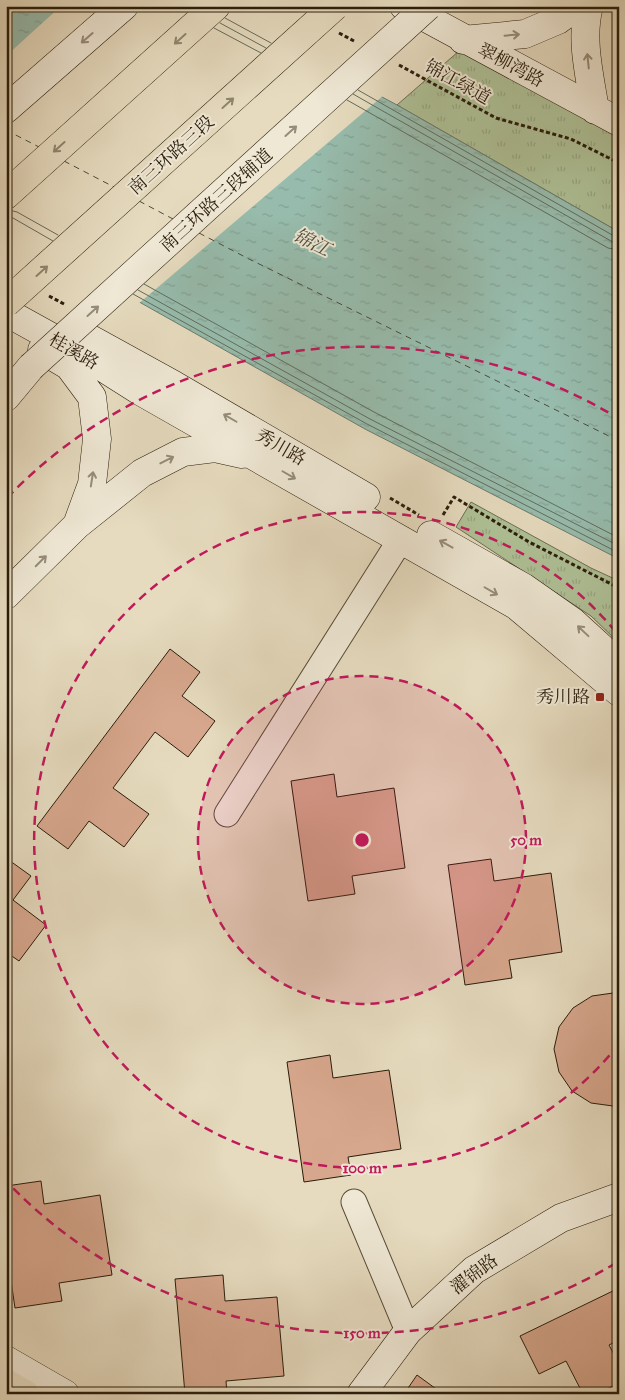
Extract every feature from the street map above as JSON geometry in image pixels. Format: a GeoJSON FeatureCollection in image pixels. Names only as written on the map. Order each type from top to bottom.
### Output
{"type":"FeatureCollection","features":[{"type":"Feature","properties":{"kind":"highway"},"geometry":{"type":"LineString","coordinates":[[6,195],[216,6]]}},
{"type":"Feature","properties":{"kind":"highway","name":"南三环路三段"},"geometry":{"type":"LineString","coordinates":[[6,303],[334,18]]}},
{"type":"Feature","properties":{"kind":"highway"},"geometry":{"type":"LineString","coordinates":[[6,1383],[25,1394]]}},
{"type":"Feature","properties":{"kind":"street"},"geometry":{"type":"LineString","coordinates":[[6,109],[124,6]]}},
{"type":"Feature","properties":{"kind":"street","name":"翠柳湾路"},"geometry":{"type":"LineString","coordinates":[[404,6],[463,40],[607,116]]}},
{"type":"Feature","properties":{"kind":"street","name":"南三环路三段辅道"},"geometry":{"type":"LineString","coordinates":[[6,397],[31,367],[428,6]]}},
{"type":"Feature","properties":{"kind":"street"},"geometry":{"type":"LineString","coordinates":[[463,40],[525,34],[558,20],[577,6]]}},
{"type":"Feature","properties":{"kind":"street"},"geometry":{"type":"LineString","coordinates":[[589,6],[586,19],[587,61],[607,116]]}},
{"type":"Feature","properties":{"kind":"street","name":"桂溪路"},"geometry":{"type":"LineString","coordinates":[[6,295],[87,337]]}},
{"type":"Feature","properties":{"kind":"street","name":"桂溪路"},"geometry":{"type":"LineString","coordinates":[[6,312],[80,353],[140,391]]}},
{"type":"Feature","properties":{"kind":"street"},"geometry":{"type":"LineString","coordinates":[[6,329],[69,366],[92,397],[97,439],[92,484],[77,525]]}},
{"type":"Feature","properties":{"kind":"street","name":"秀川路"},"geometry":{"type":"LineString","coordinates":[[87,337],[174,385],[432,536],[523,586],[573,622],[619,664]]}},
{"type":"Feature","properties":{"kind":"street","name":"秀川路"},"geometry":{"type":"LineString","coordinates":[[140,391],[517,606],[619,692]]}},
{"type":"Feature","properties":{"kind":"street"},"geometry":{"type":"LineString","coordinates":[[6,595],[77,525],[142,473],[183,452],[215,448],[261,459]]}},
{"type":"Feature","properties":{"kind":"street"},"geometry":{"type":"LineString","coordinates":[[227,814],[400,539]]}},
{"type":"Feature","properties":{"kind":"street","name":"濯锦路"},"geometry":{"type":"LineString","coordinates":[[362,1394],[408,1331],[474,1270],[561,1218],[619,1196]]}},
{"type":"Feature","properties":{"kind":"street"},"geometry":{"type":"LineString","coordinates":[[354,1202],[408,1331]]}},
{"type":"Feature","properties":{"kind":"street"},"geometry":{"type":"LineString","coordinates":[[6,1360],[65,1394]]}},
{"type":"Feature","properties":{"kind":"path"},"geometry":{"type":"LineString","coordinates":[[334,18],[359,44]]}},
{"type":"Feature","properties":{"kind":"path","name":"锦江绿道"},"geometry":{"type":"LineString","coordinates":[[393,62],[496,118],[571,139],[619,163]]}},
{"type":"Feature","properties":{"kind":"path"},"geometry":{"type":"LineString","coordinates":[[432,536],[454,497],[529,542],[619,588]]}},
{"type":"Feature","properties":{"kind":"green space"},"geometry":{"type":"Polygon","coordinates":[[[459,51],[619,134],[619,232],[397,105],[459,51]]]}},
{"type":"Feature","properties":{"kind":"green space"},"geometry":{"type":"Polygon","coordinates":[[[471,502],[591,568],[619,581],[619,643],[591,616],[456,527],[471,502]]]}},
{"type":"Feature","properties":{"kind":"water","name":"锦江"},"geometry":{"type":"Polygon","coordinates":[[[6,6],[213,6],[397,105],[619,232],[619,559],[365,429],[6,227],[6,6]]]}},
{"type":"Feature","properties":{"kind":"pier"},"geometry":{"type":"Polygon","coordinates":[[[61,6],[219,6],[384,95],[137,305],[6,230],[6,56],[61,6]]]}},
{"type":"Feature","properties":{"kind":"building"},"geometry":{"type":"Polygon","coordinates":[[[170,649],[200,672],[182,696],[215,721],[188,757],[155,732],[113,788],[149,814],[124,847],[89,821],[68,849],[37,826],[170,649]]]}},
{"type":"Feature","properties":{"kind":"building"},"geometry":{"type":"Polygon","coordinates":[[[334,774],[337,797],[394,788],[405,868],[352,876],[355,894],[308,901],[291,781],[334,774]]]}},
{"type":"Feature","properties":{"kind":"building"},"geometry":{"type":"Polygon","coordinates":[[[6,858],[31,876],[13,900],[46,925],[19,961],[6,952],[6,858]]]}},
{"type":"Feature","properties":{"kind":"building"},"geometry":{"type":"Polygon","coordinates":[[[491,859],[494,881],[551,873],[562,952],[509,960],[512,978],[465,985],[448,865],[491,859]]]}},
{"type":"Feature","properties":{"kind":"building"},"geometry":{"type":"Polygon","coordinates":[[[619,994],[619,1105],[613,1106],[591,1103],[572,1091],[559,1072],[554,1049],[559,1027],[573,1008],[592,996],[619,994]]]}},
{"type":"Feature","properties":{"kind":"building"},"geometry":{"type":"Polygon","coordinates":[[[330,1055],[333,1078],[389,1070],[401,1149],[348,1157],[351,1175],[304,1182],[287,1062],[330,1055]]]}},
{"type":"Feature","properties":{"kind":"building"},"geometry":{"type":"Polygon","coordinates":[[[41,1181],[44,1204],[100,1195],[112,1275],[59,1283],[62,1301],[15,1308],[6,1247],[6,1186],[41,1181]]]}},
{"type":"Feature","properties":{"kind":"building"},"geometry":{"type":"Polygon","coordinates":[[[223,1275],[225,1301],[277,1297],[284,1376],[226,1381],[227,1394],[185,1394],[175,1279],[223,1275]]]}},
{"type":"Feature","properties":{"kind":"building"},"geometry":{"type":"Polygon","coordinates":[[[619,1288],[619,1340],[609,1345],[619,1364],[619,1383],[597,1394],[583,1394],[566,1361],[539,1374],[520,1336],[619,1288]]]}},
{"type":"Feature","properties":{"kind":"building"},"geometry":{"type":"Polygon","coordinates":[[[417,1375],[443,1394],[404,1394],[417,1375]]]}},
{"type":"Feature","properties":{"kind":"ferry route"},"geometry":{"type":"LineString","coordinates":[[6,130],[39,147]]}},
{"type":"Feature","properties":{"kind":"ferry route"},"geometry":{"type":"LineString","coordinates":[[64,161],[114,187]]}},
{"type":"Feature","properties":{"kind":"ferry route"},"geometry":{"type":"LineString","coordinates":[[139,201],[173,219]]}},
{"type":"Feature","properties":{"kind":"ferry route"},"geometry":{"type":"LineString","coordinates":[[199,233],[619,441]]}},
{"type":"Feature","properties":{"kind":"place","name":"秀川路"},"geometry":{"type":"Point","coordinates":[600,697]}}]}
